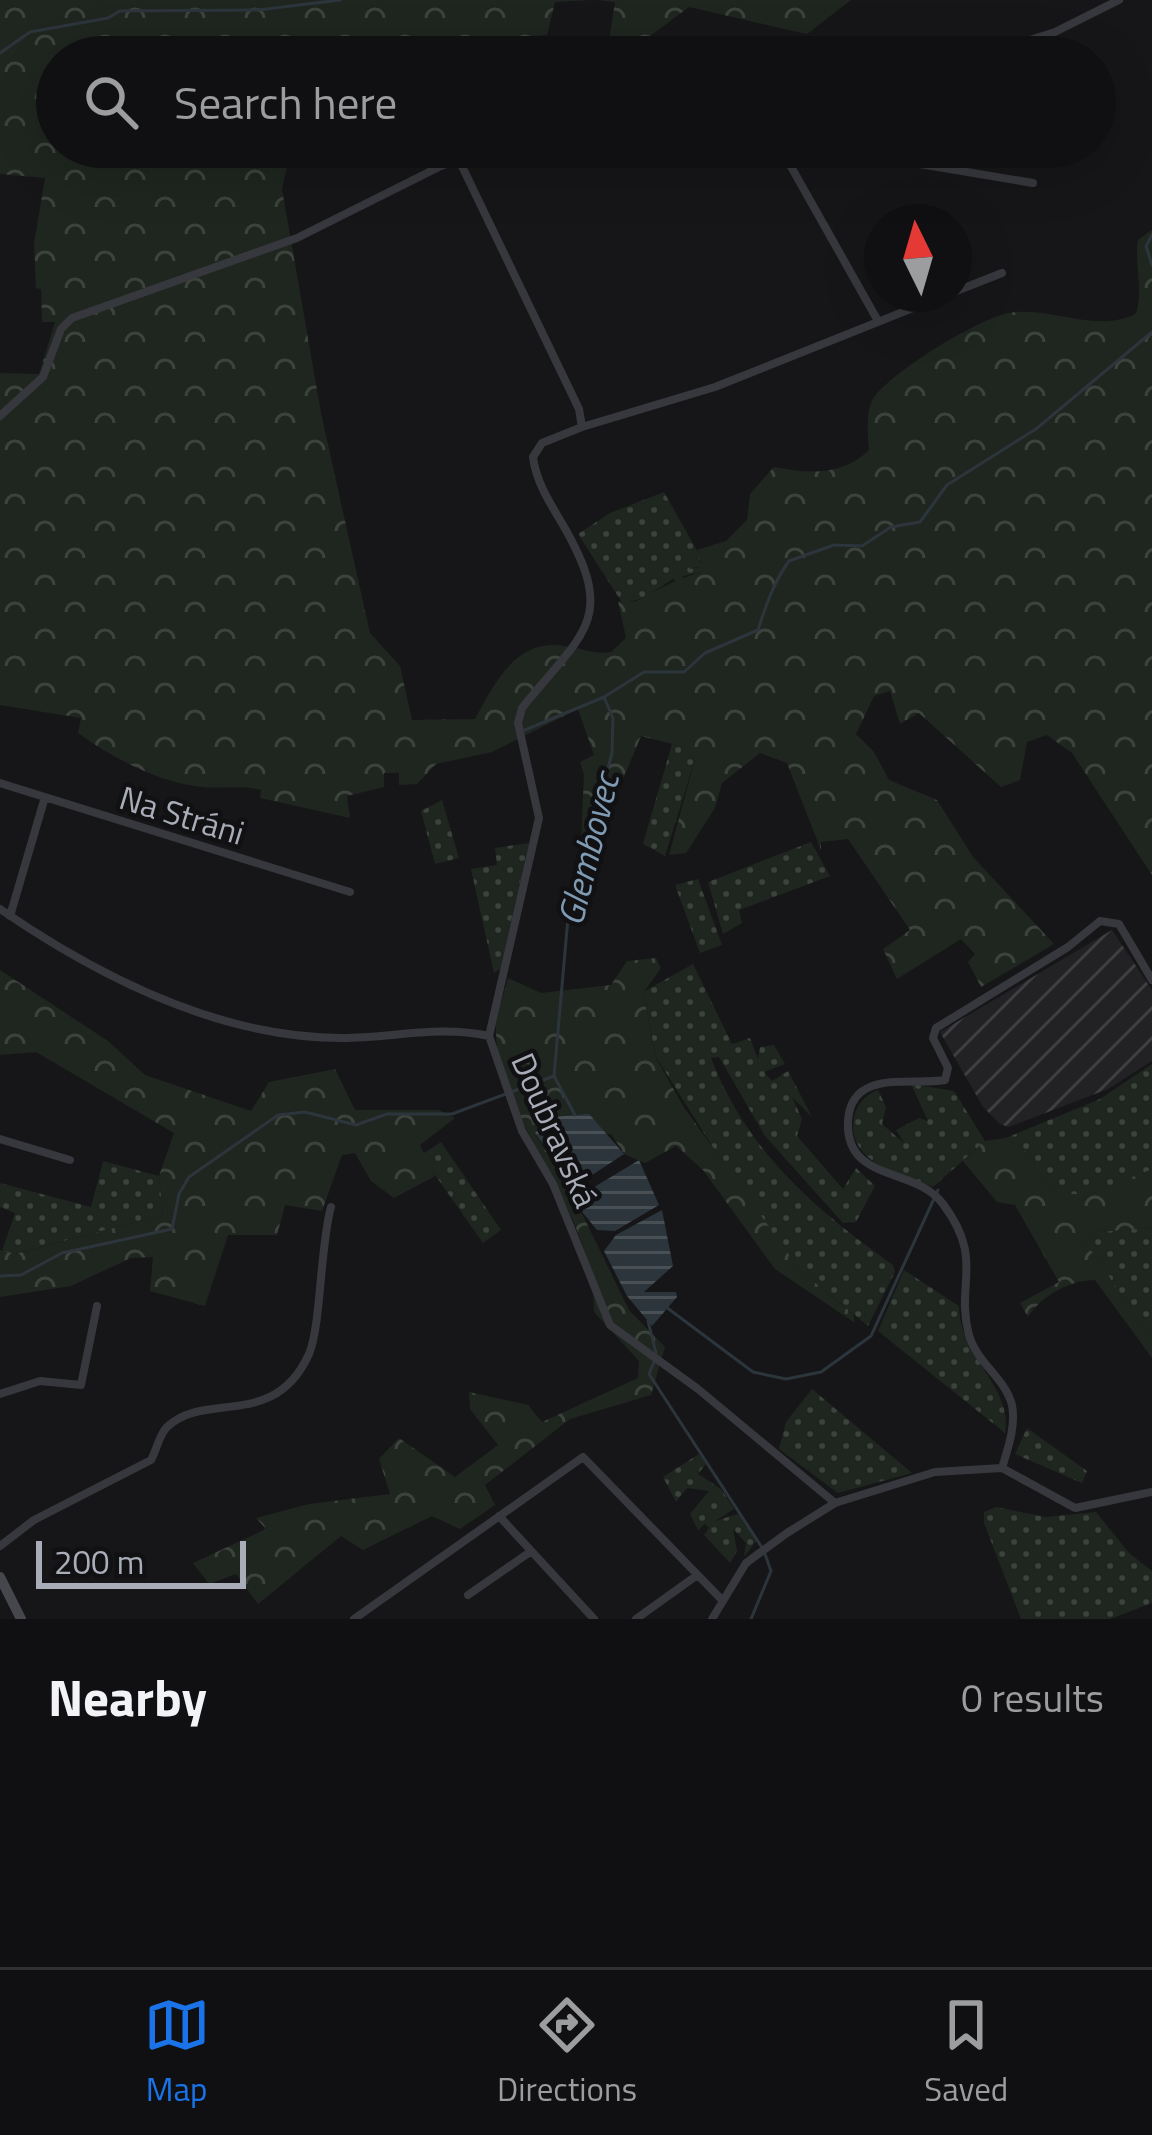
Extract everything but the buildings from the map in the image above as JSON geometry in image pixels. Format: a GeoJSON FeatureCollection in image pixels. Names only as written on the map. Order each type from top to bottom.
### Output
{"type":"FeatureCollection","features":[{"type":"Feature","properties":{"kind":"main road"},"geometry":{"type":"LineString","coordinates":[[0,1576],[21,1619]]}},
{"type":"Feature","properties":{"kind":"street"},"geometry":{"type":"LineString","coordinates":[[1043,36],[1119,0]]}},
{"type":"Feature","properties":{"kind":"street"},"geometry":{"type":"LineString","coordinates":[[0,416],[43,377],[62,329],[100,307],[297,238],[442,168]]}},
{"type":"Feature","properties":{"kind":"street"},"geometry":{"type":"LineString","coordinates":[[463,168],[579,409],[582,427]]}},
{"type":"Feature","properties":{"kind":"street"},"geometry":{"type":"LineString","coordinates":[[792,168],[878,321]]}},
{"type":"Feature","properties":{"kind":"street"},"geometry":{"type":"LineString","coordinates":[[940,168],[1033,184]]}},
{"type":"Feature","properties":{"kind":"street"},"geometry":{"type":"LineString","coordinates":[[972,285],[1002,273]]}},
{"type":"Feature","properties":{"kind":"street"},"geometry":{"type":"LineString","coordinates":[[489,1036],[539,818],[518,723],[522,708],[585,629],[595,603],[589,569],[545,494],[534,452],[582,427],[715,387],[901,312]]}},
{"type":"Feature","properties":{"kind":"street","name":"Na Stráni"},"geometry":{"type":"LineString","coordinates":[[0,783],[350,892]]}},
{"type":"Feature","properties":{"kind":"street"},"geometry":{"type":"LineString","coordinates":[[10,916],[45,797]]}},
{"type":"Feature","properties":{"kind":"street","name":"Doubravská"},"geometry":{"type":"LineString","coordinates":[[0,909],[163,999],[268,1032],[341,1038],[455,1029],[489,1036],[522,1131],[560,1199],[588,1282],[610,1325],[698,1389],[835,1503]]}},
{"type":"Feature","properties":{"kind":"street"},"geometry":{"type":"LineString","coordinates":[[1002,1468],[1012,1430],[1011,1402],[972,1343],[966,1312],[970,1260],[961,1234],[932,1192],[860,1160],[851,1148],[848,1115],[863,1091],[886,1080],[945,1080],[948,1068],[933,1038],[936,1028],[1068,947],[1100,921],[1119,924],[1152,980]]}},
{"type":"Feature","properties":{"kind":"street"},"geometry":{"type":"LineString","coordinates":[[0,1139],[70,1160]]}},
{"type":"Feature","properties":{"kind":"street"},"geometry":{"type":"LineString","coordinates":[[0,1546],[34,1520],[151,1460],[163,1430],[181,1417],[259,1404],[294,1374],[310,1351],[332,1207]]}},
{"type":"Feature","properties":{"kind":"street"},"geometry":{"type":"LineString","coordinates":[[0,1394],[40,1381],[81,1384],[98,1306]]}},
{"type":"Feature","properties":{"kind":"street"},"geometry":{"type":"LineString","coordinates":[[354,1619],[583,1457],[723,1601]]}},
{"type":"Feature","properties":{"kind":"street"},"geometry":{"type":"LineString","coordinates":[[712,1619],[746,1563],[835,1503],[935,1472],[1002,1468],[1075,1508],[1152,1492]]}},
{"type":"Feature","properties":{"kind":"street"},"geometry":{"type":"LineString","coordinates":[[499,1516],[594,1619]]}},
{"type":"Feature","properties":{"kind":"street"},"geometry":{"type":"LineString","coordinates":[[468,1595],[530,1552]]}},
{"type":"Feature","properties":{"kind":"street"},"geometry":{"type":"LineString","coordinates":[[636,1619],[696,1576]]}},
{"type":"Feature","properties":{"kind":"shaded area"},"geometry":{"type":"Polygon","coordinates":[[[1112,930],[1152,990],[1152,1061],[1108,1089],[1009,1127],[1000,1124],[983,1107],[940,1032],[1112,930]]]}},
{"type":"Feature","properties":{"kind":"shaded area"},"geometry":{"type":"Polygon","coordinates":[[[589,1114],[624,1154],[574,1187],[535,1133],[553,1117],[589,1114]]]}},
{"type":"Feature","properties":{"kind":"shaded area"},"geometry":{"type":"Polygon","coordinates":[[[639,1160],[659,1205],[615,1231],[597,1230],[579,1208],[591,1189],[639,1160]]]}},
{"type":"Feature","properties":{"kind":"shaded area"},"geometry":{"type":"Polygon","coordinates":[[[662,1210],[673,1266],[644,1292],[676,1292],[677,1297],[652,1326],[627,1296],[604,1251],[616,1235],[662,1210]]]}},
{"type":"Feature","properties":{"kind":"green space"},"geometry":{"type":"Polygon","coordinates":[[[0,0],[591,0],[555,2],[547,35],[533,36],[36,36],[36,168],[286,168],[282,189],[321,413],[370,633],[400,666],[412,720],[475,719],[509,666],[533,649],[547,645],[611,652],[626,638],[618,601],[634,602],[675,581],[668,571],[681,570],[683,578],[702,572],[702,567],[686,568],[701,562],[697,550],[726,541],[747,520],[750,494],[774,467],[824,471],[859,458],[869,450],[868,414],[879,392],[956,336],[1009,313],[1088,321],[1136,314],[1138,240],[1152,230],[1152,875],[1072,753],[1047,735],[1027,742],[1020,780],[1001,787],[919,713],[900,724],[890,691],[874,696],[856,734],[874,752],[889,780],[937,800],[973,857],[1054,944],[981,987],[968,962],[975,954],[961,939],[897,979],[883,949],[910,930],[848,839],[821,842],[821,850],[787,763],[760,753],[722,783],[715,808],[686,853],[669,855],[695,759],[684,747],[641,736],[591,856],[581,842],[584,775],[580,762],[594,755],[578,709],[492,752],[436,764],[417,784],[399,785],[399,773],[384,773],[384,787],[347,796],[350,818],[260,798],[261,790],[203,787],[153,775],[78,733],[81,718],[0,705],[0,373],[39,374],[55,322],[42,322],[41,289],[36,288],[34,244],[45,178],[0,174],[0,0]]]}},
{"type":"Feature","properties":{"kind":"green space"},"geometry":{"type":"Polygon","coordinates":[[[598,0],[851,0],[807,34],[689,7],[650,36],[610,36],[615,2],[598,0]]]}},
{"type":"Feature","properties":{"kind":"green space"},"geometry":{"type":"Polygon","coordinates":[[[664,492],[700,556],[700,563],[689,569],[702,567],[702,572],[674,578],[646,597],[623,604],[578,534],[610,513],[664,492]]]}},
{"type":"Feature","properties":{"kind":"green space"},"geometry":{"type":"Polygon","coordinates":[[[672,744],[684,747],[695,759],[665,856],[643,844],[672,744]]]}},
{"type":"Feature","properties":{"kind":"green space"},"geometry":{"type":"Polygon","coordinates":[[[442,800],[459,858],[435,864],[421,811],[442,800]]]}},
{"type":"Feature","properties":{"kind":"green space"},"geometry":{"type":"Polygon","coordinates":[[[811,842],[830,876],[739,910],[742,923],[723,934],[708,882],[811,842]]]}},
{"type":"Feature","properties":{"kind":"green space"},"geometry":{"type":"Polygon","coordinates":[[[529,843],[500,969],[494,973],[471,869],[497,865],[495,848],[529,843]]]}},
{"type":"Feature","properties":{"kind":"green space"},"geometry":{"type":"Polygon","coordinates":[[[698,879],[722,945],[700,953],[675,885],[698,879]]]}},
{"type":"Feature","properties":{"kind":"green space"},"geometry":{"type":"Polygon","coordinates":[[[656,958],[661,968],[643,993],[656,1058],[683,1106],[799,1269],[853,1314],[855,1323],[775,1269],[703,1170],[676,1146],[645,1163],[624,1154],[612,1135],[553,1117],[535,1134],[568,1185],[629,1310],[665,1347],[651,1395],[570,1419],[485,1485],[495,1505],[460,1529],[432,1516],[363,1550],[341,1536],[258,1604],[236,1574],[209,1584],[193,1563],[266,1529],[256,1518],[309,1504],[390,1494],[379,1459],[399,1438],[455,1477],[498,1445],[470,1409],[469,1392],[528,1405],[542,1422],[638,1378],[639,1361],[594,1312],[580,1236],[513,1100],[501,1067],[496,1026],[508,978],[541,993],[611,985],[627,961],[656,958]]]}},
{"type":"Feature","properties":{"kind":"green space"},"geometry":{"type":"Polygon","coordinates":[[[693,964],[732,1044],[750,1038],[758,1059],[760,1047],[774,1045],[785,1064],[764,1072],[772,1081],[788,1071],[812,1117],[792,1097],[802,1119],[797,1136],[843,1189],[856,1168],[875,1186],[856,1222],[843,1223],[765,1136],[719,1057],[711,1058],[764,1150],[810,1199],[893,1265],[895,1272],[868,1326],[799,1269],[750,1206],[656,1057],[643,992],[693,964]]]}},
{"type":"Feature","properties":{"kind":"green space"},"geometry":{"type":"Polygon","coordinates":[[[0,970],[108,1041],[145,1075],[251,1111],[269,1082],[335,1069],[355,1110],[439,1110],[455,1118],[420,1145],[435,1176],[394,1198],[371,1181],[355,1153],[342,1155],[322,1211],[285,1205],[277,1235],[228,1235],[205,1306],[150,1291],[153,1257],[131,1258],[71,1286],[0,1297],[0,1250],[15,1254],[163,1215],[159,1176],[174,1133],[36,1052],[0,1055],[0,970]]]}},
{"type":"Feature","properties":{"kind":"green space"},"geometry":{"type":"Polygon","coordinates":[[[1152,1064],[1152,1169],[1141,1175],[1093,1193],[1056,1195],[1024,1150],[1006,1138],[1100,1099],[1152,1064]]]}},
{"type":"Feature","properties":{"kind":"green space"},"geometry":{"type":"Polygon","coordinates":[[[911,1084],[954,1091],[985,1141],[933,1187],[878,1164],[858,1145],[853,1132],[857,1108],[878,1090],[886,1107],[882,1124],[905,1144],[896,1130],[919,1118],[928,1121],[911,1084]]]}},
{"type":"Feature","properties":{"kind":"green space"},"geometry":{"type":"Polygon","coordinates":[[[1006,1138],[1024,1150],[1056,1195],[1093,1193],[1152,1169],[1152,1228],[1097,1232],[1086,1243],[1152,1340],[1152,1358],[1095,1280],[1057,1291],[1028,1317],[1020,1303],[1059,1282],[1015,1205],[997,1202],[963,1161],[985,1141],[1006,1138]]]}},
{"type":"Feature","properties":{"kind":"green space"},"geometry":{"type":"Polygon","coordinates":[[[441,1142],[501,1230],[483,1243],[421,1155],[441,1142]]]}},
{"type":"Feature","properties":{"kind":"green space"},"geometry":{"type":"Polygon","coordinates":[[[103,1161],[159,1176],[163,1215],[14,1254],[2,1251],[15,1213],[0,1207],[0,1183],[91,1207],[103,1161]]]}},
{"type":"Feature","properties":{"kind":"green space"},"geometry":{"type":"Polygon","coordinates":[[[1152,1228],[1152,1340],[1086,1243],[1097,1232],[1152,1228]]]}},
{"type":"Feature","properties":{"kind":"green space"},"geometry":{"type":"Polygon","coordinates":[[[904,1270],[959,1306],[967,1341],[1002,1401],[1005,1433],[878,1331],[904,1270]]]}},
{"type":"Feature","properties":{"kind":"green space"},"geometry":{"type":"Polygon","coordinates":[[[812,1389],[912,1473],[838,1493],[779,1449],[786,1422],[812,1389]]]}},
{"type":"Feature","properties":{"kind":"green space"},"geometry":{"type":"Polygon","coordinates":[[[1027,1428],[1087,1471],[1082,1483],[1015,1454],[1027,1428]]]}},
{"type":"Feature","properties":{"kind":"green space"},"geometry":{"type":"Polygon","coordinates":[[[699,1454],[706,1464],[698,1474],[721,1489],[734,1509],[715,1521],[738,1514],[757,1540],[744,1557],[746,1543],[733,1529],[737,1551],[730,1563],[704,1535],[709,1528],[705,1524],[698,1530],[690,1514],[709,1491],[687,1488],[676,1502],[663,1477],[699,1454]]]}},
{"type":"Feature","properties":{"kind":"green space"},"geometry":{"type":"Polygon","coordinates":[[[996,1507],[1045,1517],[1096,1512],[1129,1553],[1152,1571],[1152,1603],[1110,1619],[1021,1619],[984,1523],[984,1512],[996,1507]]]}},
{"type":"Feature","properties":{"kind":"waterway"},"geometry":{"type":"LineString","coordinates":[[0,53],[30,32],[108,18],[120,11],[258,10],[340,0]]}},
{"type":"Feature","properties":{"kind":"waterway","name":"Glembovec"},"geometry":{"type":"LineString","coordinates":[[1152,235],[1146,246],[1152,265]]}},
{"type":"Feature","properties":{"kind":"waterway","name":"Glembovec"},"geometry":{"type":"LineString","coordinates":[[575,1115],[554,1076],[568,918],[612,753],[613,718],[604,697],[644,672],[684,672],[705,653],[758,630],[789,561],[834,545],[862,546],[891,527],[920,522],[947,485],[1036,429],[1152,332]]}},
{"type":"Feature","properties":{"kind":"waterway"},"geometry":{"type":"LineString","coordinates":[[525,730],[604,697]]}},
{"type":"Feature","properties":{"kind":"waterway"},"geometry":{"type":"LineString","coordinates":[[0,1276],[21,1275],[62,1253],[172,1229],[179,1194],[189,1177],[278,1115],[305,1112],[356,1125],[387,1114],[452,1114],[554,1076]]}},
{"type":"Feature","properties":{"kind":"waterway"},"geometry":{"type":"LineString","coordinates":[[666,1307],[753,1372],[786,1379],[821,1372],[871,1336],[938,1190]]}},
{"type":"Feature","properties":{"kind":"waterway","name":"Glembovec"},"geometry":{"type":"LineString","coordinates":[[648,1321],[656,1353]]}},
{"type":"Feature","properties":{"kind":"waterway","name":"Glembovec"},"geometry":{"type":"LineString","coordinates":[[654,1362],[649,1374],[761,1546]]}},
{"type":"Feature","properties":{"kind":"waterway","name":"Glembovec"},"geometry":{"type":"LineString","coordinates":[[751,1619],[771,1571],[765,1554]]}}]}
